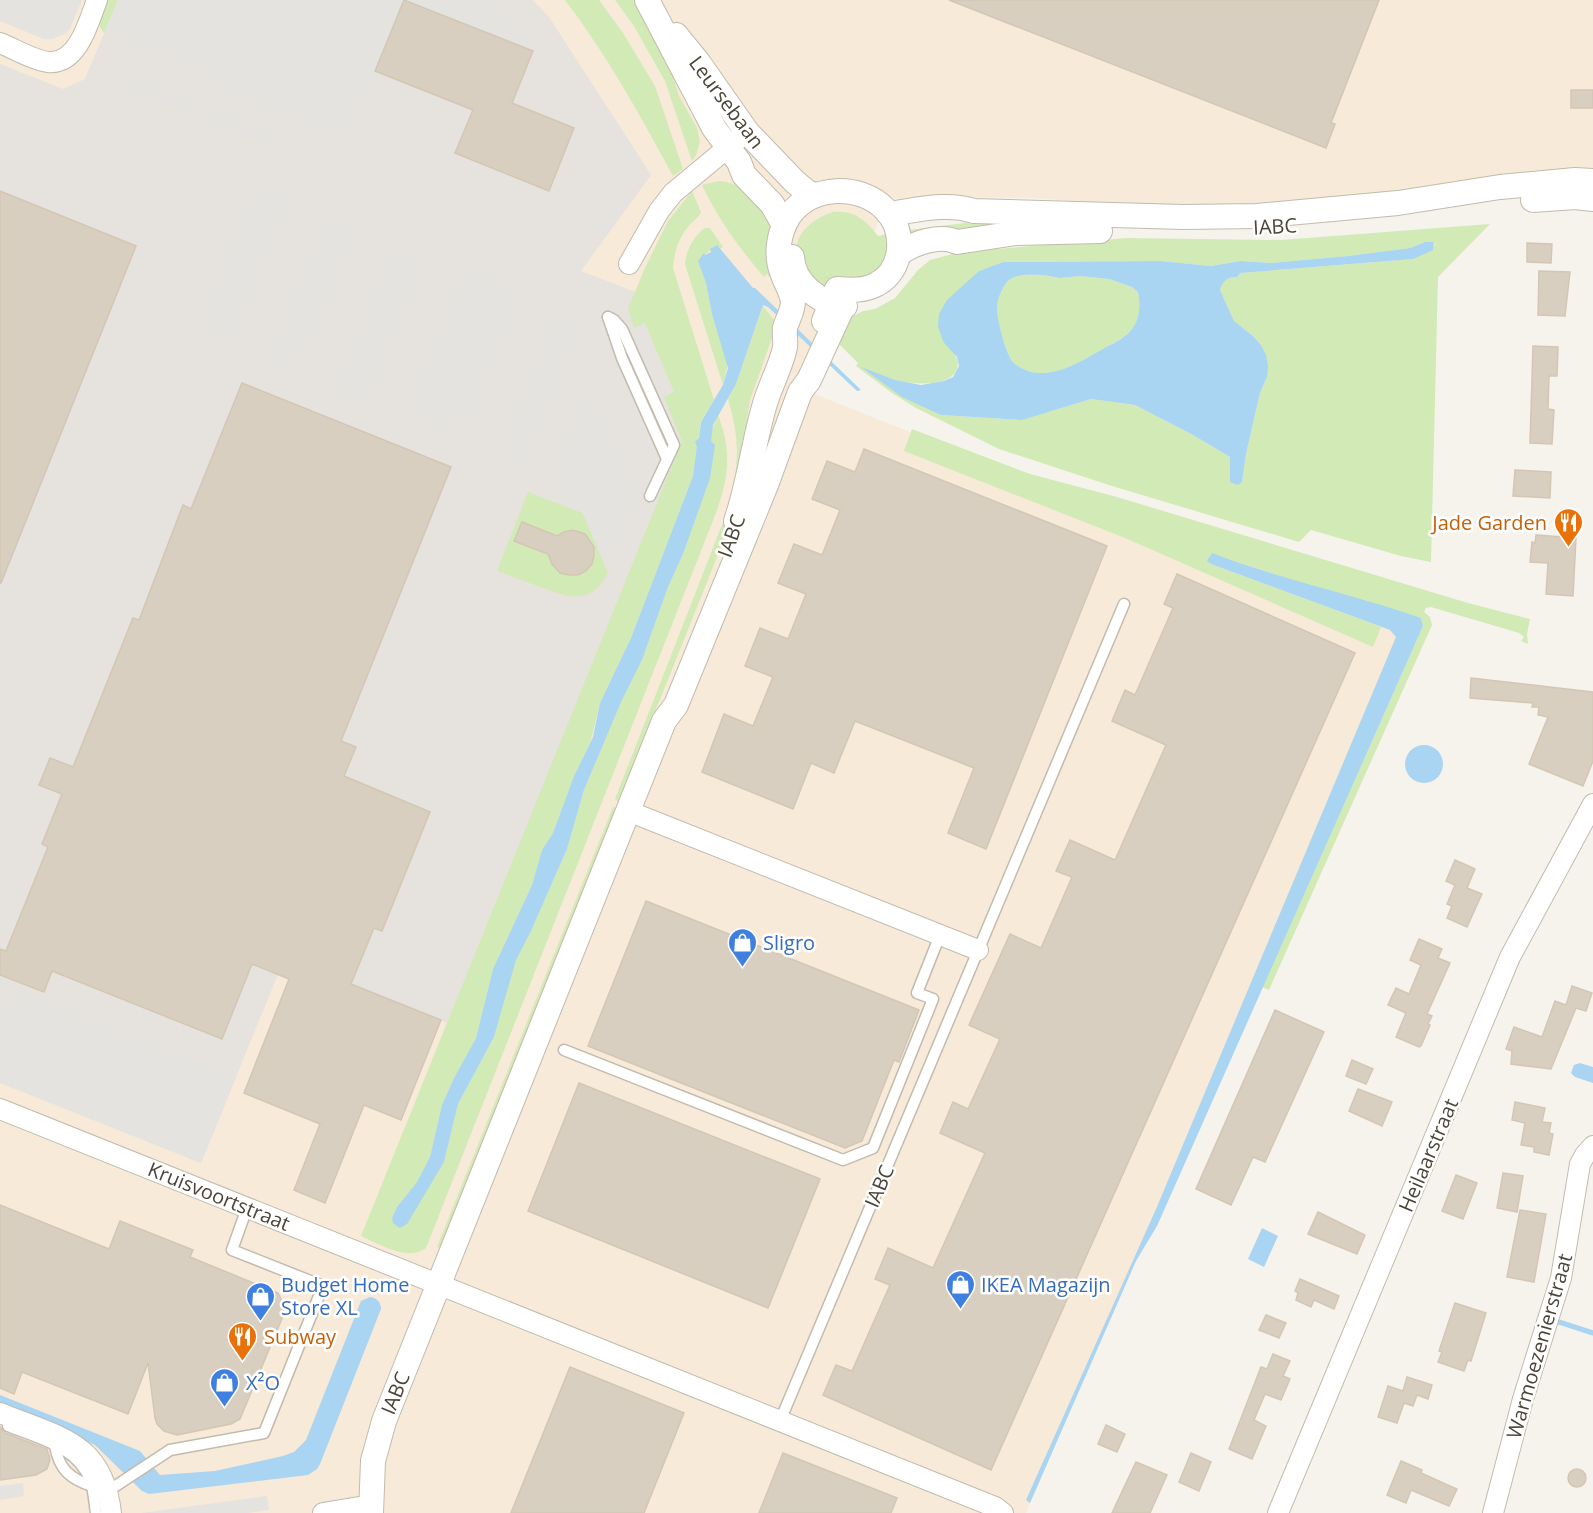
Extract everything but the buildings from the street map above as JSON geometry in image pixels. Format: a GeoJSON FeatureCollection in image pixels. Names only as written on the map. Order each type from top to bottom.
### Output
{"type":"FeatureCollection","features":[{"type":"Feature","properties":{"kind":"street"},"geometry":{"type":"LineString","coordinates":[[0,43],[41,60],[51,62],[63,59],[73,52],[79,42],[97,0]]}},
{"type":"Feature","properties":{"kind":"street","name":"Leursebaan"},"geometry":{"type":"LineString","coordinates":[[646,0],[698,62],[747,132],[795,182],[807,192],[815,195]]}},
{"type":"Feature","properties":{"kind":"street","name":"Leursebaan"},"geometry":{"type":"LineString","coordinates":[[646,0],[701,106],[733,155],[751,168],[794,219]]}},
{"type":"Feature","properties":{"kind":"street"},"geometry":{"type":"LineString","coordinates":[[628,264],[673,193],[733,155],[747,132]]}},
{"type":"Feature","properties":{"kind":"street","name":"IABC"},"geometry":{"type":"LineString","coordinates":[[893,220],[930,208],[959,206],[974,211],[1183,217],[1257,216],[1398,203],[1500,187],[1575,180],[1593,181]]}},
{"type":"Feature","properties":{"kind":"street"},"geometry":{"type":"LineString","coordinates":[[833,190],[871,198],[886,209],[893,220],[906,257],[877,284],[858,290],[837,289],[837,305],[821,299],[797,297],[792,260],[794,219],[804,201],[815,195],[833,190]]}},
{"type":"Feature","properties":{"kind":"street","name":"IABC"},"geometry":{"type":"LineString","coordinates":[[906,257],[907,247],[949,238],[957,242],[1016,233],[1051,231],[1291,226],[1510,201],[1575,197],[1593,199]]}},
{"type":"Feature","properties":{"kind":"street"},"geometry":{"type":"LineString","coordinates":[[794,219],[830,205],[844,205],[868,214],[882,228],[893,220]]}},
{"type":"Feature","properties":{"kind":"street","name":"IABC"},"geometry":{"type":"LineString","coordinates":[[664,721],[676,705],[766,485],[800,392],[805,342],[797,297]]}},
{"type":"Feature","properties":{"kind":"street","name":"IABC"},"geometry":{"type":"LineString","coordinates":[[373,1510],[373,1461],[377,1440],[664,721],[667,703],[709,598],[744,498],[763,408],[805,342],[837,305]]}},
{"type":"Feature","properties":{"kind":"street","name":"Heilaarstraat"},"geometry":{"type":"LineString","coordinates":[[1278,1513],[1510,957],[1593,804]]}},
{"type":"Feature","properties":{"kind":"street"},"geometry":{"type":"LineString","coordinates":[[628,811],[978,950]]}},
{"type":"Feature","properties":{"kind":"street","name":"Kruisvoortstraat"},"geometry":{"type":"LineString","coordinates":[[0,1109],[438,1285]]}},
{"type":"Feature","properties":{"kind":"street","name":"Warmoezenierstraat"},"geometry":{"type":"LineString","coordinates":[[1493,1513],[1523,1399],[1561,1278],[1580,1164],[1584,1155],[1593,1146]]}},
{"type":"Feature","properties":{"kind":"street"},"geometry":{"type":"LineString","coordinates":[[438,1285],[995,1507],[1003,1513]]}},
{"type":"Feature","properties":{"kind":"street"},"geometry":{"type":"LineString","coordinates":[[0,1413],[74,1444],[90,1456],[107,1487],[111,1513]]}},
{"type":"Feature","properties":{"kind":"street"},"geometry":{"type":"LineString","coordinates":[[323,1513],[373,1510]]}},
{"type":"Feature","properties":{"kind":"lane"},"geometry":{"type":"LineString","coordinates":[[608,317],[622,329],[674,445],[651,496]]}},
{"type":"Feature","properties":{"kind":"lane","name":"IABC"},"geometry":{"type":"LineString","coordinates":[[780,1421],[1124,604]]}},
{"type":"Feature","properties":{"kind":"lane"},"geometry":{"type":"LineString","coordinates":[[564,1050],[843,1160],[873,1148],[933,999],[917,993],[940,935]]}},
{"type":"Feature","properties":{"kind":"lane"},"geometry":{"type":"LineString","coordinates":[[96,1513],[107,1487],[159,1455],[170,1450],[264,1433],[323,1286],[232,1250],[247,1208]]}},
{"type":"Feature","properties":{"kind":"lane"},"geometry":{"type":"LineString","coordinates":[[0,1423],[68,1452],[87,1473],[107,1487]]}},
{"type":"Feature","properties":{"kind":"shaded area"},"geometry":{"type":"Polygon","coordinates":[[[0,0],[1593,0],[1593,170],[1313,205],[1204,211],[1034,198],[958,197],[906,201],[888,196],[814,394],[1404,627],[1026,1513],[0,1513],[0,0]]]}},
{"type":"Feature","properties":{"kind":"shaded area"},"geometry":{"type":"Polygon","coordinates":[[[0,0],[82,0],[70,29],[52,39],[44,39],[0,21],[0,0]]]}},
{"type":"Feature","properties":{"kind":"shaded area"},"geometry":{"type":"Polygon","coordinates":[[[118,0],[533,0],[549,17],[651,175],[581,271],[682,310],[704,388],[450,1024],[285,957],[201,1163],[0,1083],[0,64],[63,89],[85,79],[118,0]]]}},
{"type":"Feature","properties":{"kind":"shaded area"},"geometry":{"type":"Polygon","coordinates":[[[118,0],[403,0],[347,141],[204,84],[208,73],[105,31],[118,0]]]}},
{"type":"Feature","properties":{"kind":"shaded area"},"geometry":{"type":"Polygon","coordinates":[[[405,0],[487,0],[487,3],[514,14],[512,20],[534,29],[527,49],[405,0]]]}},
{"type":"Feature","properties":{"kind":"shaded area"},"geometry":{"type":"Polygon","coordinates":[[[110,67],[320,151],[315,162],[105,79],[110,67]]]}},
{"type":"Feature","properties":{"kind":"shaded area"},"geometry":{"type":"Polygon","coordinates":[[[615,119],[641,160],[630,167],[604,126],[615,119]]]}},
{"type":"Feature","properties":{"kind":"shaded area"},"geometry":{"type":"Polygon","coordinates":[[[621,188],[634,197],[605,235],[592,226],[621,188]]]}},
{"type":"Feature","properties":{"kind":"shaded area"},"geometry":{"type":"Polygon","coordinates":[[[267,189],[281,193],[287,200],[287,208],[230,349],[218,345],[203,310],[249,195],[248,192],[267,189]]]}},
{"type":"Feature","properties":{"kind":"shaded area"},"geometry":{"type":"Polygon","coordinates":[[[327,214],[337,214],[347,220],[353,229],[354,238],[308,354],[276,368],[263,362],[320,221],[327,214]]]}},
{"type":"Feature","properties":{"kind":"shaded area"},"geometry":{"type":"Polygon","coordinates":[[[398,244],[411,245],[416,248],[422,255],[423,267],[373,392],[355,400],[331,390],[387,251],[398,244]]]}},
{"type":"Feature","properties":{"kind":"shaded area"},"geometry":{"type":"Polygon","coordinates":[[[481,273],[516,288],[519,295],[518,305],[475,413],[434,431],[401,417],[455,284],[464,276],[481,273]]]}},
{"type":"Feature","properties":{"kind":"shaded area"},"geometry":{"type":"Polygon","coordinates":[[[556,304],[577,312],[585,324],[533,452],[525,462],[510,462],[495,456],[556,304]]]}},
{"type":"Feature","properties":{"kind":"shaded area"},"geometry":{"type":"Polygon","coordinates":[[[589,377],[640,495],[608,573],[583,513],[565,506],[551,471],[589,377]]]}},
{"type":"Feature","properties":{"kind":"shaded area"},"geometry":{"type":"Polygon","coordinates":[[[23,991],[236,1078],[201,1163],[0,1082],[0,998],[17,1005],[23,991]]]}},
{"type":"Feature","properties":{"kind":"shaded area"},"geometry":{"type":"Polygon","coordinates":[[[23,1483],[24,1496],[0,1500],[0,1486],[23,1483]]]}},
{"type":"Feature","properties":{"kind":"shaded area"},"geometry":{"type":"Polygon","coordinates":[[[267,1496],[269,1510],[248,1513],[141,1513],[267,1496]]]}},
{"type":"Feature","properties":{"kind":"green space"},"geometry":{"type":"Polygon","coordinates":[[[108,0],[118,0],[104,33],[100,23],[108,0]]]}},
{"type":"Feature","properties":{"kind":"green space"},"geometry":{"type":"Polygon","coordinates":[[[565,0],[599,0],[623,33],[655,86],[683,169],[673,176],[609,64],[565,0]]]}},
{"type":"Feature","properties":{"kind":"green space"},"geometry":{"type":"Polygon","coordinates":[[[615,0],[634,0],[664,48],[679,96],[697,128],[700,142],[692,161],[665,81],[634,26],[615,0]]]}},
{"type":"Feature","properties":{"kind":"green space"},"geometry":{"type":"Polygon","coordinates":[[[719,181],[744,189],[764,208],[773,232],[779,286],[767,274],[764,277],[715,210],[702,185],[719,181]]]}},
{"type":"Feature","properties":{"kind":"green space"},"geometry":{"type":"Polygon","coordinates":[[[692,191],[701,212],[679,241],[673,268],[714,400],[701,421],[693,476],[631,638],[600,703],[591,740],[574,776],[553,833],[542,850],[532,885],[493,969],[476,1038],[442,1105],[430,1157],[417,1182],[397,1207],[392,1218],[393,1223],[433,1180],[444,1162],[458,1104],[494,1037],[516,959],[531,931],[567,849],[584,790],[622,700],[642,660],[668,587],[683,554],[694,520],[710,435],[718,415],[726,442],[727,455],[723,492],[426,1248],[410,1253],[394,1250],[361,1236],[682,441],[664,397],[674,392],[645,323],[634,328],[628,309],[668,221],[692,191]]]}},
{"type":"Feature","properties":{"kind":"green space"},"geometry":{"type":"Polygon","coordinates":[[[833,212],[853,214],[859,217],[878,236],[891,233],[881,272],[823,291],[802,264],[797,248],[798,241],[806,228],[819,218],[833,212]]]}},
{"type":"Feature","properties":{"kind":"green space"},"geometry":{"type":"Polygon","coordinates":[[[1051,220],[911,239],[909,230],[980,221],[1051,220]]]}},
{"type":"Feature","properties":{"kind":"green space"},"geometry":{"type":"Polygon","coordinates":[[[1490,224],[1438,277],[1431,562],[1401,556],[1311,530],[1299,542],[1112,486],[999,449],[916,408],[892,393],[856,366],[858,363],[835,340],[846,320],[863,311],[875,309],[895,298],[918,270],[930,260],[960,252],[1127,238],[1281,240],[1490,224]],[[1425,242],[1410,248],[1348,256],[1271,263],[1241,261],[1209,266],[1161,261],[1003,262],[979,271],[969,281],[944,343],[958,363],[956,371],[951,376],[937,382],[910,383],[864,369],[941,415],[1021,420],[1091,399],[1135,405],[1230,457],[1230,482],[1242,482],[1260,393],[1267,377],[1261,345],[1234,321],[1220,290],[1224,282],[1237,277],[1239,273],[1412,259],[1435,245],[1434,242],[1425,242]]]}},
{"type":"Feature","properties":{"kind":"green space"},"geometry":{"type":"Polygon","coordinates":[[[705,228],[710,228],[723,247],[719,249],[716,245],[698,261],[728,363],[723,385],[685,264],[691,244],[705,228]]]}},
{"type":"Feature","properties":{"kind":"green space"},"geometry":{"type":"Polygon","coordinates":[[[1024,275],[1060,278],[1080,276],[1109,279],[1132,287],[1138,292],[1139,302],[1135,325],[1131,331],[1117,341],[1062,370],[1042,373],[1021,368],[1012,361],[1004,343],[998,319],[998,301],[1003,287],[1010,279],[1024,275]]]}},
{"type":"Feature","properties":{"kind":"green space"},"geometry":{"type":"Polygon","coordinates":[[[763,306],[777,324],[750,400],[732,515],[619,802],[615,799],[727,512],[737,455],[735,429],[728,399],[736,384],[763,306]]]}},
{"type":"Feature","properties":{"kind":"green space"},"geometry":{"type":"Polygon","coordinates":[[[912,429],[1030,474],[1117,497],[1468,603],[1530,619],[1528,644],[1521,641],[1524,637],[1519,633],[1431,607],[1426,608],[1424,612],[1430,617],[1432,625],[1269,990],[1262,987],[1423,626],[1421,618],[1336,594],[1212,554],[1211,564],[1381,627],[1373,647],[1125,538],[904,451],[912,429]]]}},
{"type":"Feature","properties":{"kind":"green space"},"geometry":{"type":"Polygon","coordinates":[[[528,492],[583,513],[608,573],[594,591],[586,595],[568,596],[497,571],[528,492]]]}},
{"type":"Feature","properties":{"kind":"green space"},"geometry":{"type":"Polygon","coordinates":[[[613,807],[617,808],[445,1240],[440,1248],[437,1247],[613,807]]]}},
{"type":"Feature","properties":{"kind":"water"},"geometry":{"type":"Polygon","coordinates":[[[1425,242],[1434,242],[1433,250],[1413,259],[1240,273],[1237,277],[1224,282],[1220,290],[1234,321],[1261,345],[1268,366],[1246,454],[1242,482],[1238,485],[1230,482],[1230,457],[1135,405],[1091,399],[1022,420],[941,415],[902,397],[861,367],[895,380],[921,385],[953,377],[959,366],[957,357],[944,343],[938,327],[939,314],[947,300],[979,271],[1003,262],[1161,261],[1210,266],[1241,261],[1271,263],[1410,248],[1425,242]],[[1043,275],[1014,277],[1003,287],[999,298],[998,319],[1009,356],[1016,365],[1031,372],[1062,370],[1081,361],[1124,336],[1135,325],[1138,318],[1138,292],[1132,287],[1109,279],[1080,276],[1060,278],[1043,275]]]}},
{"type":"Feature","properties":{"kind":"water"},"geometry":{"type":"Polygon","coordinates":[[[717,245],[753,288],[861,390],[857,391],[768,307],[763,305],[736,384],[713,425],[711,441],[715,445],[710,478],[683,554],[668,587],[642,660],[622,700],[584,790],[567,849],[516,960],[494,1037],[458,1104],[444,1162],[407,1224],[400,1228],[393,1223],[392,1218],[397,1207],[417,1182],[430,1157],[442,1105],[476,1038],[493,969],[532,885],[542,850],[553,833],[574,776],[593,737],[600,703],[631,638],[693,476],[697,446],[695,442],[699,438],[701,422],[723,385],[728,368],[698,261],[704,253],[705,255],[711,252],[710,249],[717,245]]]}},
{"type":"Feature","properties":{"kind":"water"},"geometry":{"type":"Polygon","coordinates":[[[1212,553],[1421,618],[1423,626],[1157,1226],[1136,1261],[1030,1503],[1026,1500],[1156,1209],[1396,637],[1390,630],[1211,564],[1207,561],[1212,553]]]}},
{"type":"Feature","properties":{"kind":"water"},"geometry":{"type":"Polygon","coordinates":[[[1424,745],[1437,751],[1443,764],[1437,777],[1424,783],[1411,777],[1405,764],[1411,751],[1424,745]]]}},
{"type":"Feature","properties":{"kind":"water"},"geometry":{"type":"Polygon","coordinates":[[[1580,1063],[1593,1067],[1593,1083],[1575,1077],[1571,1073],[1574,1065],[1580,1063]]]}},
{"type":"Feature","properties":{"kind":"water"},"geometry":{"type":"Polygon","coordinates":[[[1262,1228],[1278,1236],[1264,1267],[1248,1259],[1262,1228]]]}},
{"type":"Feature","properties":{"kind":"water"},"geometry":{"type":"Polygon","coordinates":[[[370,1297],[378,1301],[381,1309],[320,1464],[308,1475],[149,1494],[142,1491],[95,1445],[0,1406],[0,1395],[140,1451],[160,1475],[215,1471],[283,1456],[294,1452],[306,1440],[361,1301],[370,1297]]]}},
{"type":"Feature","properties":{"kind":"waterway"},"geometry":{"type":"LineString","coordinates":[[1559,1322],[1593,1333]]}},
{"type":"Feature","properties":{"kind":"place","name":"Jade Garden"},"geometry":{"type":"Point","coordinates":[1568,548]}},
{"type":"Feature","properties":{"kind":"place","name":"Sligro"},"geometry":{"type":"Point","coordinates":[742,968]}},
{"type":"Feature","properties":{"kind":"place","name":"IKEA Magazijn"},"geometry":{"type":"Point","coordinates":[960,1310]}},
{"type":"Feature","properties":{"kind":"place","name":"Budget Home Store XL"},"geometry":{"type":"Point","coordinates":[260,1322]}},
{"type":"Feature","properties":{"kind":"place","name":"Subway"},"geometry":{"type":"Point","coordinates":[243,1362]}},
{"type":"Feature","properties":{"kind":"place","name":"X²O"},"geometry":{"type":"Point","coordinates":[225,1408]}}]}
